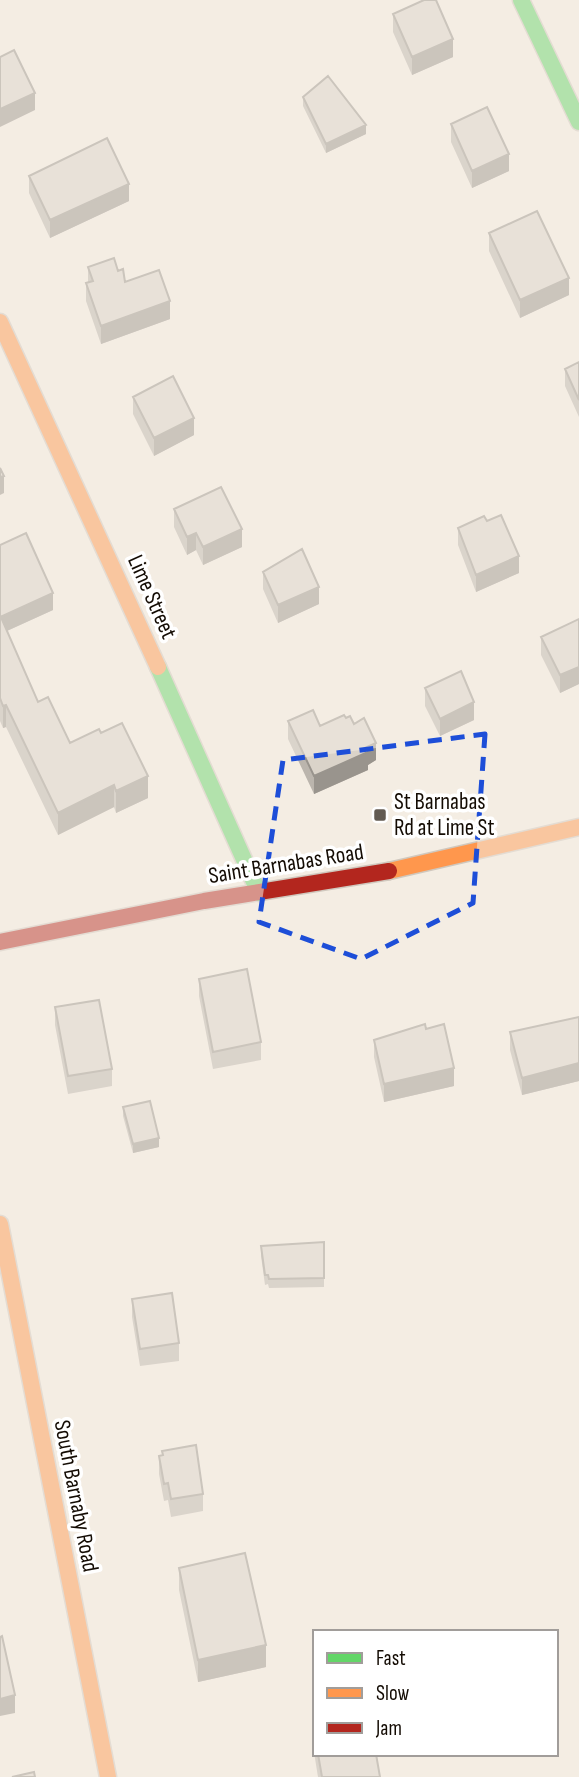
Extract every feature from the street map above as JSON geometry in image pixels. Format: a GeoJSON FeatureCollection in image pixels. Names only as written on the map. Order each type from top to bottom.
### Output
{"type":"FeatureCollection","features":[{"type":"Feature","properties":{"kind":"street"},"geometry":{"type":"LineString","coordinates":[[521,0],[579,122]]}},
{"type":"Feature","properties":{"kind":"street","name":"Lime Street"},"geometry":{"type":"LineString","coordinates":[[0,321],[85,503],[259,893]]}},
{"type":"Feature","properties":{"kind":"street","name":"Saint Barnabas Road"},"geometry":{"type":"LineString","coordinates":[[0,942],[204,901],[359,878],[579,827]]}},
{"type":"Feature","properties":{"kind":"street","name":"South Barnaby Road"},"geometry":{"type":"LineString","coordinates":[[0,1224],[108,1777]]}},
{"type":"Feature","properties":{"kind":"highlighted area"},"geometry":{"type":"Polygon","coordinates":[[[485,734],[473,903],[361,959],[259,922],[283,760],[485,734]]]}},
{"type":"Feature","properties":{"kind":"building"},"geometry":{"type":"Polygon","coordinates":[[[424,0],[436,0],[453,39],[412,57],[393,14],[424,0]]]}},
{"type":"Feature","properties":{"kind":"building"},"geometry":{"type":"Polygon","coordinates":[[[14,50],[35,93],[0,109],[0,57],[14,50]]]}},
{"type":"Feature","properties":{"kind":"building"},"geometry":{"type":"Polygon","coordinates":[[[328,76],[366,125],[326,144],[303,97],[328,76]]]}},
{"type":"Feature","properties":{"kind":"building"},"geometry":{"type":"Polygon","coordinates":[[[487,107],[509,154],[472,171],[451,124],[487,107]]]}},
{"type":"Feature","properties":{"kind":"building"},"geometry":{"type":"Polygon","coordinates":[[[107,138],[129,184],[50,220],[29,176],[107,138]]]}},
{"type":"Feature","properties":{"kind":"building"},"geometry":{"type":"Polygon","coordinates":[[[537,211],[569,278],[520,300],[489,233],[537,211]]]}},
{"type":"Feature","properties":{"kind":"building"},"geometry":{"type":"Polygon","coordinates":[[[114,258],[118,271],[123,269],[125,282],[159,270],[170,301],[101,326],[86,283],[93,281],[88,267],[114,258]]]}},
{"type":"Feature","properties":{"kind":"building"},"geometry":{"type":"Polygon","coordinates":[[[579,362],[579,400],[565,369],[579,362]]]}},
{"type":"Feature","properties":{"kind":"building"},"geometry":{"type":"Polygon","coordinates":[[[173,376],[194,418],[154,438],[133,397],[173,376]]]}},
{"type":"Feature","properties":{"kind":"building"},"geometry":{"type":"Polygon","coordinates":[[[221,487],[242,529],[203,547],[196,533],[187,537],[174,509],[221,487]]]}},
{"type":"Feature","properties":{"kind":"building"},"geometry":{"type":"Polygon","coordinates":[[[501,515],[519,556],[476,575],[458,528],[484,516],[487,521],[501,515]]]}},
{"type":"Feature","properties":{"kind":"building"},"geometry":{"type":"Polygon","coordinates":[[[26,533],[53,593],[0,617],[0,545],[26,533]]]}},
{"type":"Feature","properties":{"kind":"building"},"geometry":{"type":"Polygon","coordinates":[[[302,549],[319,587],[278,605],[263,572],[302,549]]]}},
{"type":"Feature","properties":{"kind":"building"},"geometry":{"type":"Polygon","coordinates":[[[0,615],[38,702],[48,697],[70,743],[99,729],[101,733],[122,723],[148,776],[116,791],[114,785],[58,813],[6,705],[3,706],[0,698],[0,615]]]}},
{"type":"Feature","properties":{"kind":"building"},"geometry":{"type":"Polygon","coordinates":[[[579,619],[579,667],[560,675],[541,637],[579,619]]]}},
{"type":"Feature","properties":{"kind":"building"},"geometry":{"type":"Polygon","coordinates":[[[461,671],[474,702],[440,719],[425,688],[461,671]]]}},
{"type":"Feature","properties":{"kind":"building"},"geometry":{"type":"Polygon","coordinates":[[[313,710],[320,726],[344,715],[346,718],[350,716],[354,724],[364,718],[376,743],[365,748],[368,752],[314,776],[288,721],[313,710]]]}},
{"type":"Feature","properties":{"kind":"building"},"geometry":{"type":"Polygon","coordinates":[[[247,969],[261,1042],[213,1052],[199,979],[247,969]]]}},
{"type":"Feature","properties":{"kind":"building"},"geometry":{"type":"Polygon","coordinates":[[[99,1000],[112,1069],[68,1076],[55,1007],[99,1000]]]}},
{"type":"Feature","properties":{"kind":"building"},"geometry":{"type":"Polygon","coordinates":[[[579,1017],[579,1063],[522,1078],[510,1032],[579,1017]]]}},
{"type":"Feature","properties":{"kind":"building"},"geometry":{"type":"Polygon","coordinates":[[[425,1024],[426,1029],[444,1024],[454,1068],[384,1084],[374,1040],[425,1024]]]}},
{"type":"Feature","properties":{"kind":"building"},"geometry":{"type":"Polygon","coordinates":[[[150,1101],[159,1138],[133,1144],[123,1107],[150,1101]]]}},
{"type":"Feature","properties":{"kind":"building"},"geometry":{"type":"Polygon","coordinates":[[[324,1242],[324,1278],[269,1279],[268,1275],[265,1275],[261,1246],[324,1242]]]}},
{"type":"Feature","properties":{"kind":"building"},"geometry":{"type":"Polygon","coordinates":[[[172,1293],[179,1343],[140,1349],[132,1299],[172,1293]]]}},
{"type":"Feature","properties":{"kind":"building"},"geometry":{"type":"Polygon","coordinates":[[[196,1445],[203,1494],[171,1499],[168,1483],[164,1484],[159,1456],[163,1455],[162,1451],[196,1445]]]}},
{"type":"Feature","properties":{"kind":"building"},"geometry":{"type":"Polygon","coordinates":[[[245,1553],[266,1645],[198,1660],[179,1568],[245,1553]]]}},
{"type":"Feature","properties":{"kind":"building"},"geometry":{"type":"Polygon","coordinates":[[[2,1636],[15,1695],[0,1699],[0,1637],[2,1636]]]}},
{"type":"Feature","properties":{"kind":"building"},"geometry":{"type":"Polygon","coordinates":[[[318,1756],[376,1756],[380,1777],[322,1777],[318,1756]]]}},
{"type":"Feature","properties":{"kind":"building"},"geometry":{"type":"Polygon","coordinates":[[[34,1772],[35,1777],[12,1777],[34,1772]]]}},
{"type":"Feature","properties":{"kind":"traffic: fast"},"geometry":{"type":"LineString","coordinates":[[521,0],[579,122]]}},
{"type":"Feature","properties":{"kind":"traffic: fast"},"geometry":{"type":"LineString","coordinates":[[158,667],[259,893]]}},
{"type":"Feature","properties":{"kind":"traffic: slow"},"geometry":{"type":"LineString","coordinates":[[0,322],[158,667]]}},
{"type":"Feature","properties":{"kind":"traffic: slow"},"geometry":{"type":"LineString","coordinates":[[389,871],[579,827]]}},
{"type":"Feature","properties":{"kind":"traffic: slow"},"geometry":{"type":"LineString","coordinates":[[0,1224],[108,1777]]}},
{"type":"Feature","properties":{"kind":"traffic: jam"},"geometry":{"type":"LineString","coordinates":[[0,942],[204,901],[389,871]]}},
{"type":"Feature","properties":{"kind":"place","name":"St Barnabas Rd at Lime St"},"geometry":{"type":"Point","coordinates":[380,815]}}]}
